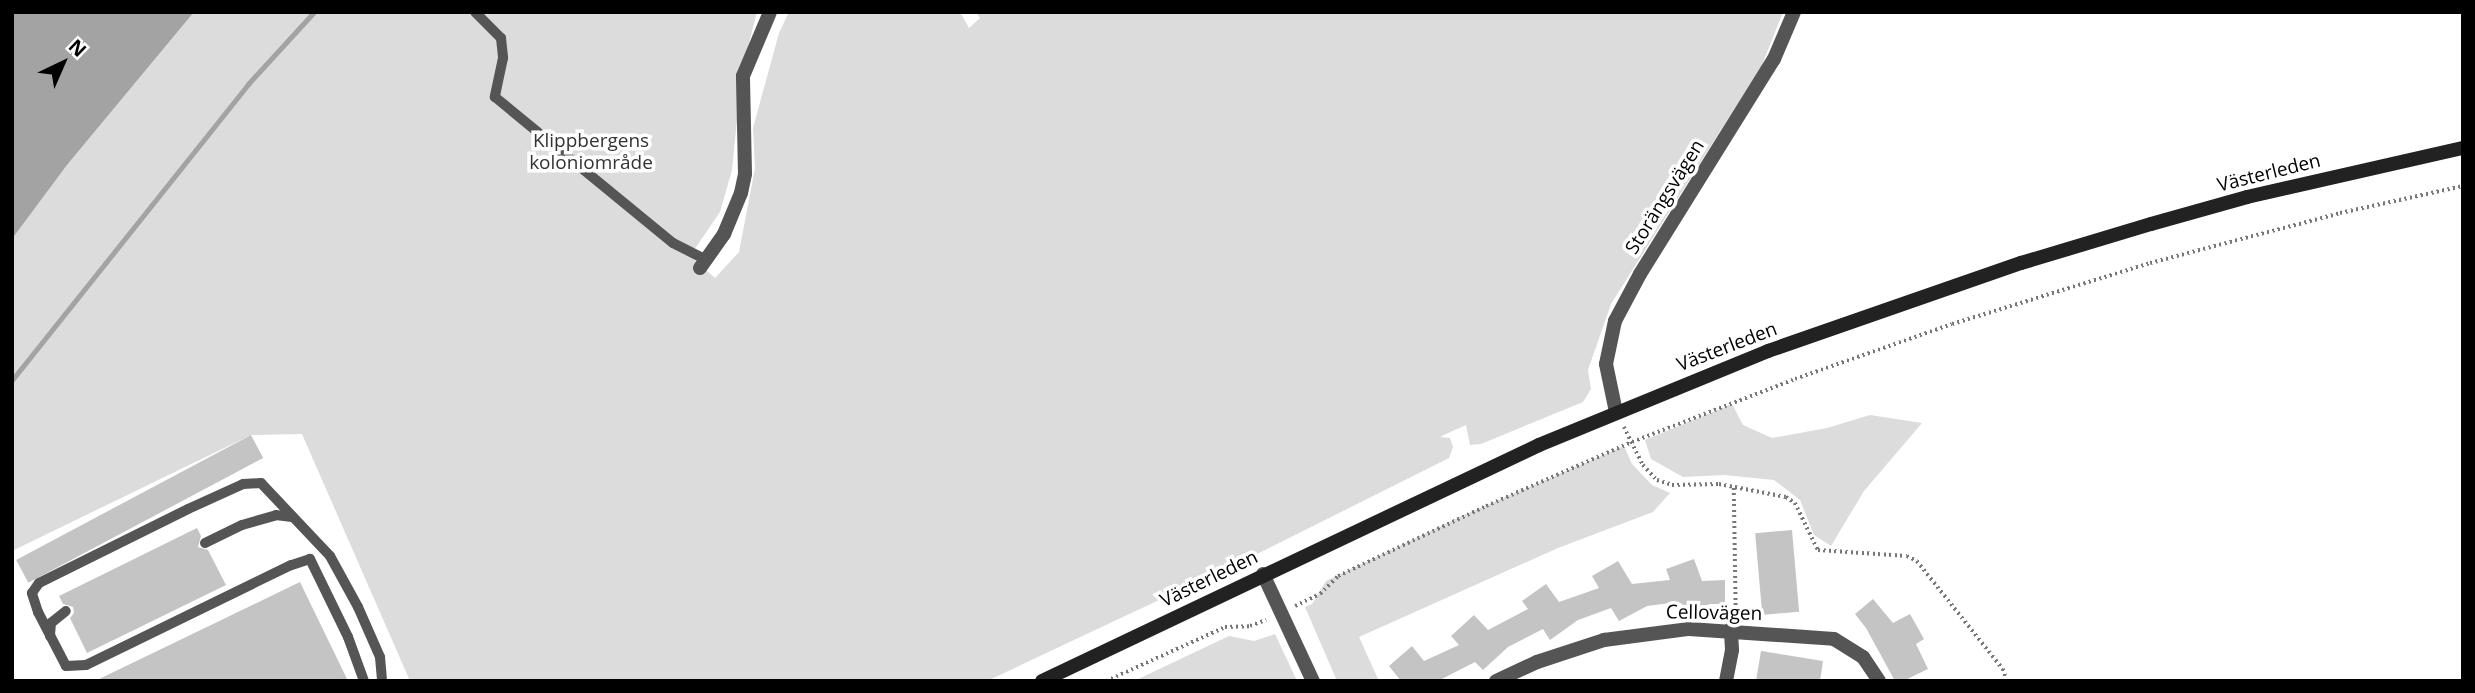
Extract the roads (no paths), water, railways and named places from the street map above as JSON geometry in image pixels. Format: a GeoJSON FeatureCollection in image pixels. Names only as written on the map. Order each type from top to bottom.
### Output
{"type":"FeatureCollection","features":[{"type":"Feature","properties":{"kind":"main road","name":"Västerleden"},"geometry":{"type":"LineString","coordinates":[[1042,681],[1452,485],[1616,412],[1768,351],[2021,263],[2247,197],[2463,148]]}},
{"type":"Feature","properties":{"kind":"street"},"geometry":{"type":"LineString","coordinates":[[703,264],[724,234],[741,193],[745,174],[743,76],[770,12]]}},
{"type":"Feature","properties":{"kind":"street","name":"Storängsvägen"},"geometry":{"type":"LineString","coordinates":[[1616,412],[1606,363],[1606,348],[1615,321],[1640,274],[1774,59],[1794,12]]}},
{"type":"Feature","properties":{"kind":"street"},"geometry":{"type":"LineString","coordinates":[[1263,575],[1313,681]]}},
{"type":"Feature","properties":{"kind":"street"},"geometry":{"type":"LineString","coordinates":[[1726,681],[1732,650],[1731,629]]}},
{"type":"Feature","properties":{"kind":"street","name":"Cellovägen"},"geometry":{"type":"LineString","coordinates":[[1496,681],[1536,662],[1604,640],[1662,630],[1731,629],[1834,639],[1863,657],[1879,681]]}},
{"type":"Feature","properties":{"kind":"lane"},"geometry":{"type":"LineString","coordinates":[[475,12],[501,38],[503,58],[495,97],[673,243],[703,264]]}},
{"type":"Feature","properties":{"kind":"lane"},"geometry":{"type":"LineString","coordinates":[[364,681],[348,637],[310,559],[291,565],[86,665],[66,666],[50,639],[32,593],[39,583],[176,515],[243,484],[261,483],[330,556],[358,607],[380,657],[382,681]]}},
{"type":"Feature","properties":{"kind":"lane"},"geometry":{"type":"LineString","coordinates":[[205,543],[242,525],[276,515],[292,517]]}},
{"type":"Feature","properties":{"kind":"lane"},"geometry":{"type":"LineString","coordinates":[[50,639],[51,623],[66,611]]}},
{"type":"Feature","properties":{"kind":"waterway"},"geometry":{"type":"LineString","coordinates":[[12,380],[248,84],[314,12]]}},
{"type":"Feature","properties":{"kind":"park label","name":"Klippbergens koloniområde"},"geometry":{"type":"Point","coordinates":[591,152]}}]}
